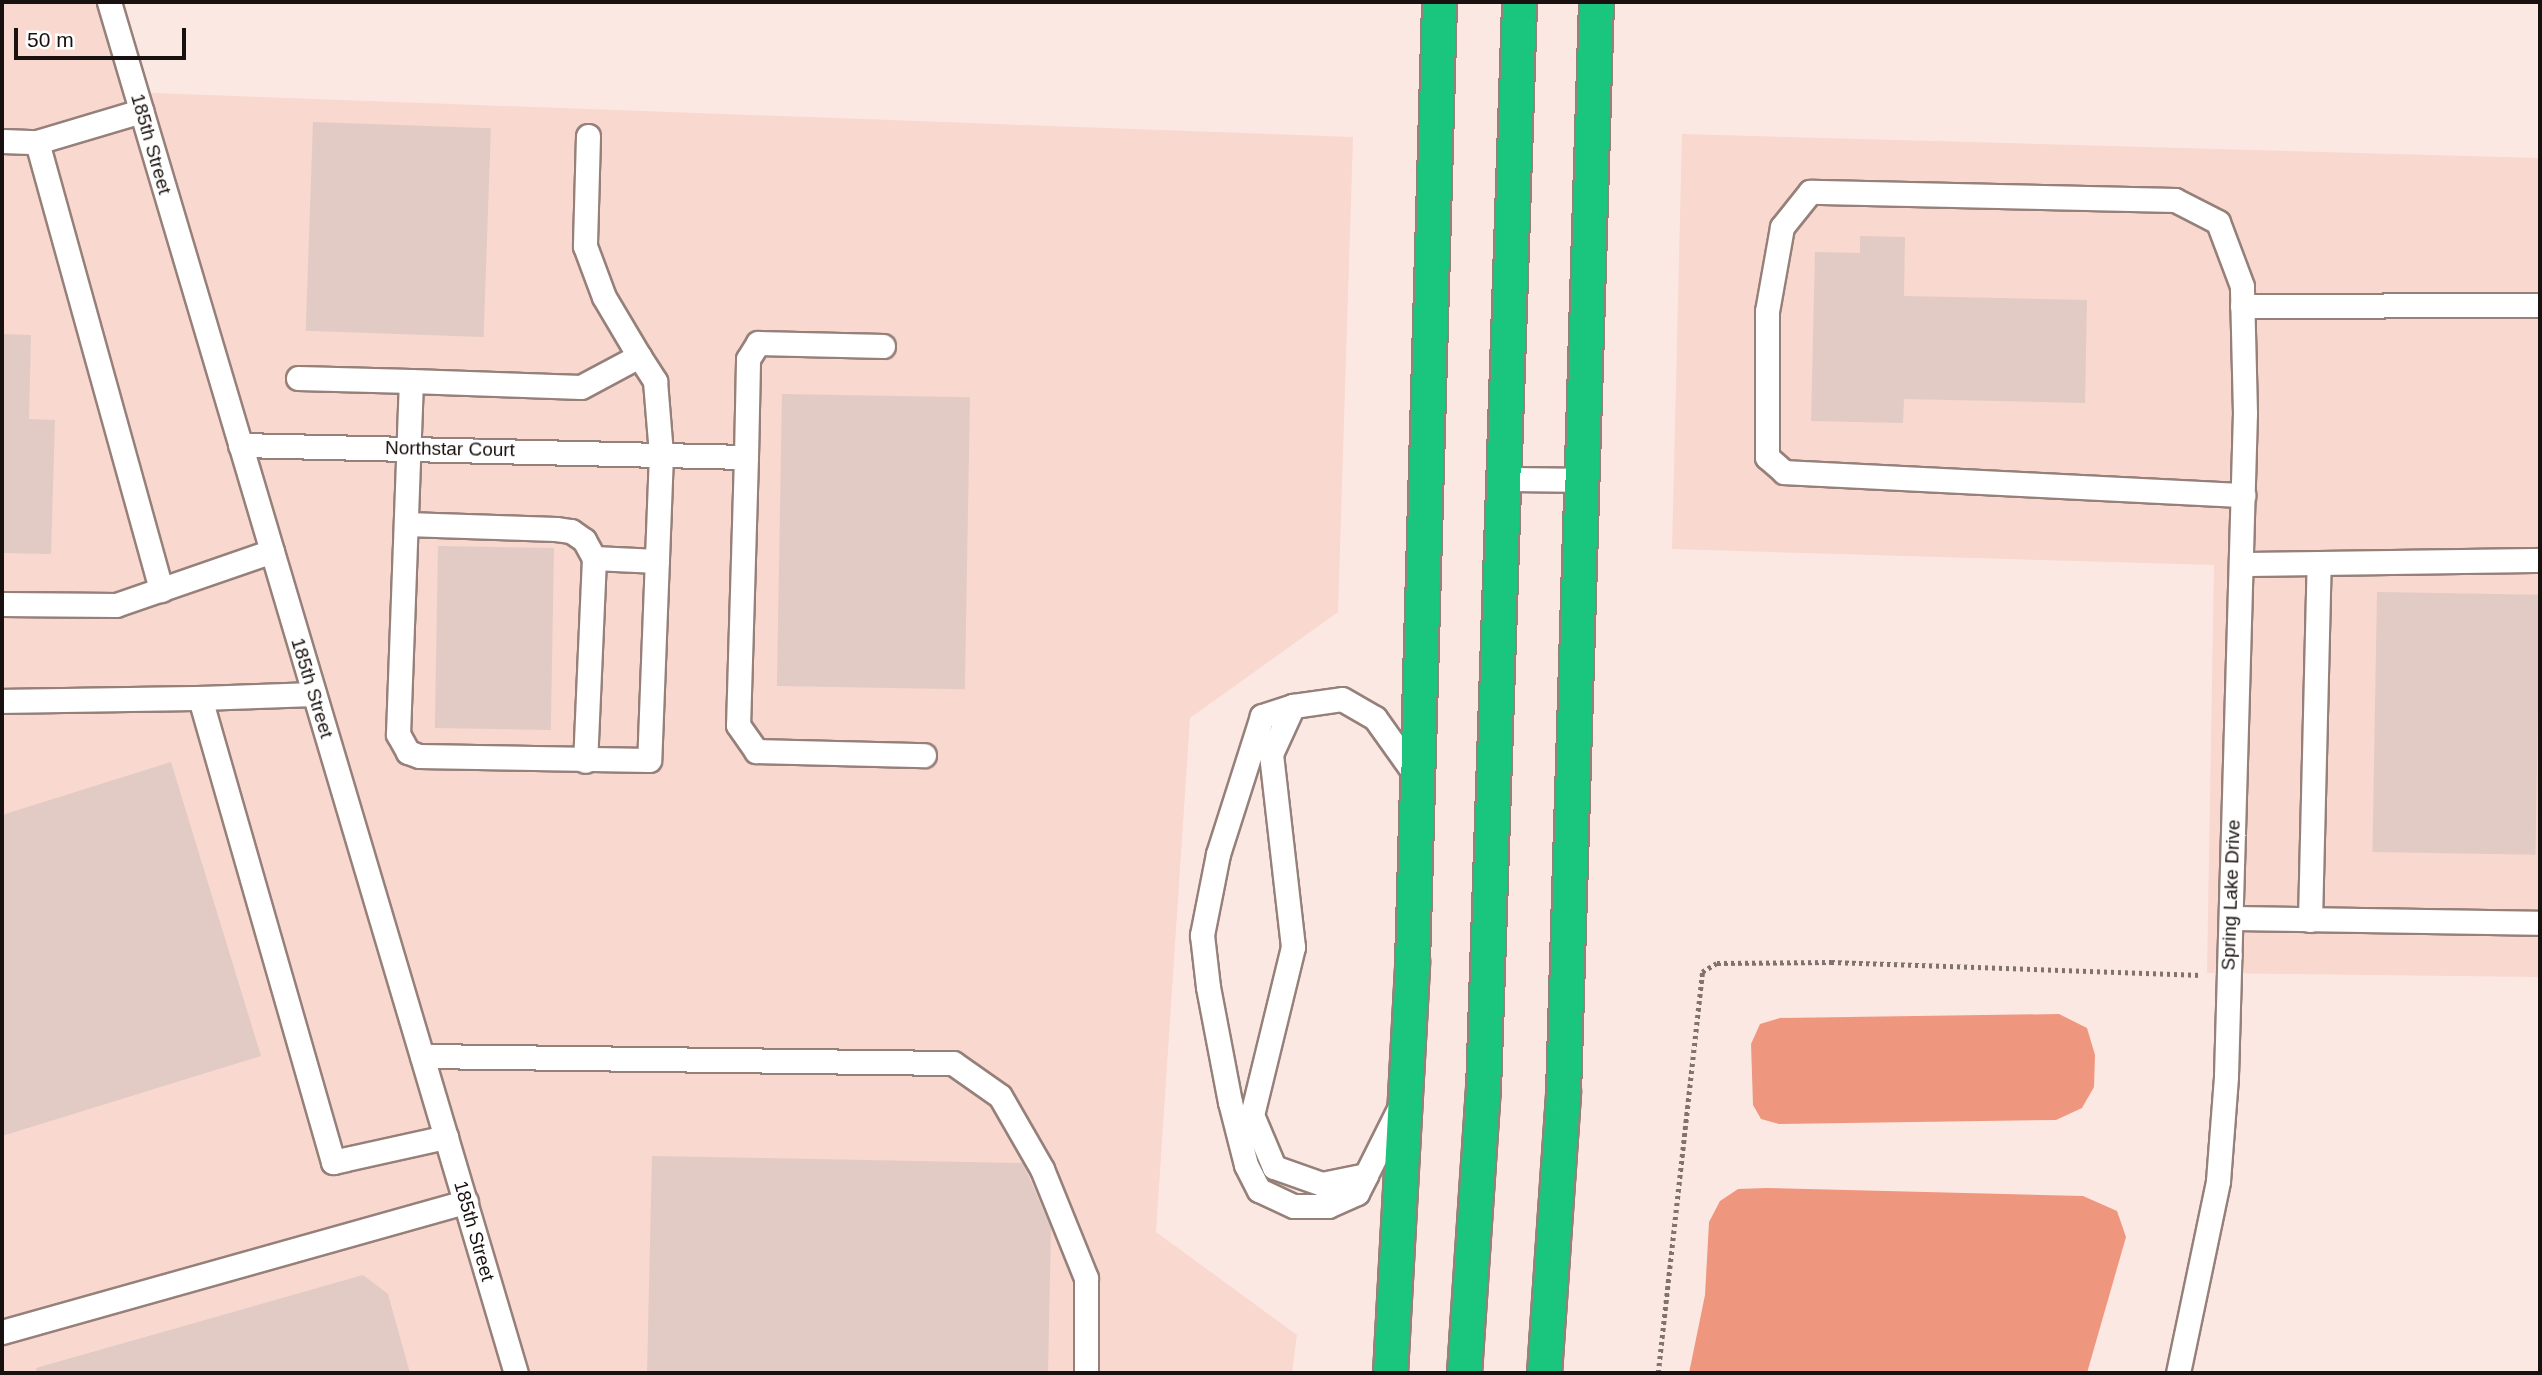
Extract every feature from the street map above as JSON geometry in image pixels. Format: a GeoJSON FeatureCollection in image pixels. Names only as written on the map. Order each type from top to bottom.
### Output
{"type":"FeatureCollection","features":[{"type":"Feature","properties":{"kind":"highway"},"geometry":{"type":"LineString","coordinates":[[1390,1373],[1405,1098],[1417,777],[1439,2]]}},
{"type":"Feature","properties":{"kind":"highway"},"geometry":{"type":"LineString","coordinates":[[1464,1373],[1483,1090],[1518,2]]}},
{"type":"Feature","properties":{"kind":"highway"},"geometry":{"type":"LineString","coordinates":[[1544,1373],[1563,1093],[1596,2]]}},
{"type":"Feature","properties":{"kind":"street","name":"185th Street"},"geometry":{"type":"LineString","coordinates":[[109,2],[516,1373]]}},
{"type":"Feature","properties":{"kind":"street"},"geometry":{"type":"LineString","coordinates":[[2,141],[37,142],[141,111]]}},
{"type":"Feature","properties":{"kind":"street"},"geometry":{"type":"LineString","coordinates":[[411,381],[400,744],[419,756],[585,761],[649,760],[661,454],[655,381],[604,297],[585,246],[588,136]]}},
{"type":"Feature","properties":{"kind":"street"},"geometry":{"type":"LineString","coordinates":[[37,142],[161,590]]}},
{"type":"Feature","properties":{"kind":"street","name":"Spring Lake Drive"},"geometry":{"type":"LineString","coordinates":[[2178,1373],[2218,1181],[2231,918],[2243,495],[2245,413],[2242,286],[2218,222],[2175,200],[1810,192],[1782,227],[1767,311],[1767,457],[1784,472],[1822,477],[2243,495]]}},
{"type":"Feature","properties":{"kind":"street"},"geometry":{"type":"LineString","coordinates":[[2242,306],[2540,305]]}},
{"type":"Feature","properties":{"kind":"street"},"geometry":{"type":"LineString","coordinates":[[883,346],[758,343],[747,359],[738,725],[756,751],[924,755]]}},
{"type":"Feature","properties":{"kind":"street"},"geometry":{"type":"LineString","coordinates":[[298,378],[581,387],[639,356]]}},
{"type":"Feature","properties":{"kind":"street","name":"Northstar Court"},"geometry":{"type":"LineString","coordinates":[[240,445],[746,457]]}},
{"type":"Feature","properties":{"kind":"street"},"geometry":{"type":"LineString","coordinates":[[1501,479],[1581,480]]}},
{"type":"Feature","properties":{"kind":"street"},"geometry":{"type":"LineString","coordinates":[[406,524],[571,531],[584,540],[594,558],[585,761]]}},
{"type":"Feature","properties":{"kind":"street"},"geometry":{"type":"LineString","coordinates":[[2,604],[116,605],[272,551]]}},
{"type":"Feature","properties":{"kind":"street"},"geometry":{"type":"LineString","coordinates":[[594,558],[656,561]]}},
{"type":"Feature","properties":{"kind":"street"},"geometry":{"type":"LineString","coordinates":[[2241,564],[2540,560]]}},
{"type":"Feature","properties":{"kind":"street"},"geometry":{"type":"LineString","coordinates":[[2310,920],[2319,563]]}},
{"type":"Feature","properties":{"kind":"street"},"geometry":{"type":"LineString","coordinates":[[2,701],[314,694]]}},
{"type":"Feature","properties":{"kind":"street"},"geometry":{"type":"LineString","coordinates":[[200,698],[333,1162],[446,1137]]}},
{"type":"Feature","properties":{"kind":"street"},"geometry":{"type":"LineString","coordinates":[[1405,1098],[1357,1193],[1328,1206],[1294,1206],[1259,1190],[1246,1165],[1230,1102],[1208,987],[1202,935],[1218,853],[1262,716],[1293,706],[1342,699],[1375,718],[1417,777]]}},
{"type":"Feature","properties":{"kind":"street"},"geometry":{"type":"LineString","coordinates":[[1293,706],[1271,754],[1293,947],[1252,1115],[1274,1167],[1322,1184],[1366,1175]]}},
{"type":"Feature","properties":{"kind":"street"},"geometry":{"type":"LineString","coordinates":[[2231,918],[2540,923]]}},
{"type":"Feature","properties":{"kind":"street"},"geometry":{"type":"LineString","coordinates":[[422,1056],[953,1063],[1000,1096],[1042,1169],[1086,1278],[1086,1373]]}},
{"type":"Feature","properties":{"kind":"street"},"geometry":{"type":"LineString","coordinates":[[2,1332],[466,1202]]}},
{"type":"Feature","properties":{"kind":"path"},"geometry":{"type":"LineString","coordinates":[[1658,1373],[1702,972],[1717,963],[1831,962],[2202,975]]}},
{"type":"Feature","properties":{"kind":"shaded area"},"geometry":{"type":"Polygon","coordinates":[[[2,2],[99,2],[124,92],[1353,137],[1338,612],[1190,718],[1156,1232],[1297,1335],[1292,1373],[2,1373],[2,2]]]}},
{"type":"Feature","properties":{"kind":"shaded area"},"geometry":{"type":"Polygon","coordinates":[[[1682,134],[2540,158],[2540,977],[2207,973],[2214,565],[1672,549],[1682,134]]]}},
{"type":"Feature","properties":{"kind":"shaded area"},"geometry":{"type":"Polygon","coordinates":[[[2059,1014],[2087,1028],[2095,1055],[2094,1087],[2082,1108],[2056,1120],[1779,1124],[1761,1119],[1753,1105],[1751,1044],[1760,1024],[1780,1018],[2059,1014]]]}},
{"type":"Feature","properties":{"kind":"shaded area"},"geometry":{"type":"Polygon","coordinates":[[[1738,1189],[2083,1196],[2117,1211],[2126,1237],[2087,1373],[1689,1373],[1705,1295],[1709,1222],[1720,1201],[1738,1189]]]}},
{"type":"Feature","properties":{"kind":"building"},"geometry":{"type":"Polygon","coordinates":[[[313,122],[491,128],[484,337],[306,331],[313,122]]]}},
{"type":"Feature","properties":{"kind":"building"},"geometry":{"type":"Polygon","coordinates":[[[1860,236],[1905,237],[1904,296],[2087,300],[2085,403],[1904,399],[1903,423],[1811,421],[1815,252],[1860,253],[1860,236]]]}},
{"type":"Feature","properties":{"kind":"building"},"geometry":{"type":"Polygon","coordinates":[[[2,334],[31,335],[29,419],[55,420],[51,554],[2,553],[2,334]]]}},
{"type":"Feature","properties":{"kind":"building"},"geometry":{"type":"Polygon","coordinates":[[[782,394],[970,397],[965,689],[777,686],[782,394]]]}},
{"type":"Feature","properties":{"kind":"building"},"geometry":{"type":"Polygon","coordinates":[[[438,546],[554,548],[551,730],[435,728],[438,546]]]}},
{"type":"Feature","properties":{"kind":"building"},"geometry":{"type":"Polygon","coordinates":[[[2377,592],[2540,595],[2535,855],[2372,852],[2377,592]]]}},
{"type":"Feature","properties":{"kind":"building"},"geometry":{"type":"Polygon","coordinates":[[[171,762],[261,1056],[2,1136],[2,815],[171,762]]]}},
{"type":"Feature","properties":{"kind":"building"},"geometry":{"type":"Polygon","coordinates":[[[652,1156],[1023,1163],[1051,1228],[1048,1373],[647,1373],[652,1156]]]}},
{"type":"Feature","properties":{"kind":"building"},"geometry":{"type":"Polygon","coordinates":[[[363,1275],[388,1294],[410,1373],[37,1373],[36,1368],[363,1275]]]}}]}
